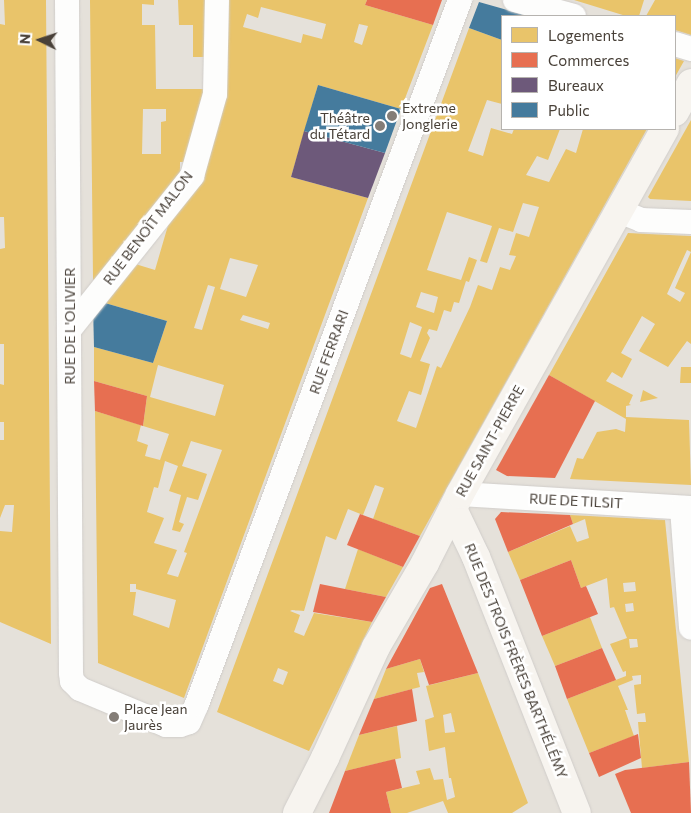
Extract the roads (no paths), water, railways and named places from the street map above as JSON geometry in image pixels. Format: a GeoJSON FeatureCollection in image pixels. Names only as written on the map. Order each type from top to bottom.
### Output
{"type":"FeatureCollection","features":[{"type":"Feature","properties":{"kind":"street","name":"RUE DE L'OLIVIER"},"geometry":{"type":"LineString","coordinates":[[67,0],[71,652]]}},
{"type":"Feature","properties":{"kind":"street","name":"RUE BENOÎT MALON"},"geometry":{"type":"LineString","coordinates":[[70,329],[192,176],[215,94],[217,0]]}},
{"type":"Feature","properties":{"kind":"street","name":"RUE FERRARI"},"geometry":{"type":"LineString","coordinates":[[71,652],[72,681],[80,689],[166,725],[180,725],[190,722],[460,0]]}},
{"type":"Feature","properties":{"kind":"street"},"geometry":{"type":"LineString","coordinates":[[515,0],[570,15]]}},
{"type":"Feature","properties":{"kind":"street"},"geometry":{"type":"LineString","coordinates":[[676,44],[691,49]]}},
{"type":"Feature","properties":{"kind":"street"},"geometry":{"type":"LineString","coordinates":[[676,110],[691,83]]}},
{"type":"Feature","properties":{"kind":"street","name":"RUE SAINT-PIERRE"},"geometry":{"type":"LineString","coordinates":[[297,813],[325,758],[376,647],[664,130]]}},
{"type":"Feature","properties":{"kind":"street"},"geometry":{"type":"LineString","coordinates":[[619,210],[640,220],[691,222]]}},
{"type":"Feature","properties":{"kind":"street","name":"RUE DE TILSIT"},"geometry":{"type":"LineString","coordinates":[[457,502],[687,508]]}},
{"type":"Feature","properties":{"kind":"street","name":"RUE DES TROIS FRÈRES BARTHÉLÉMY"},"geometry":{"type":"LineString","coordinates":[[457,502],[476,556],[576,813]]}},
{"type":"Feature","properties":{"kind":"street"},"geometry":{"type":"LineString","coordinates":[[687,508],[691,628]]}},
{"type":"Feature","properties":{"kind":"place","name":"Extreme Jonglerie"},"geometry":{"type":"Point","coordinates":[392,116]}},
{"type":"Feature","properties":{"kind":"place","name":"Théâtre du Tétard"},"geometry":{"type":"Point","coordinates":[380,126]}},
{"type":"Feature","properties":{"kind":"place","name":"Place Jean Jaurès"},"geometry":{"type":"Point","coordinates":[114,717]}}]}
